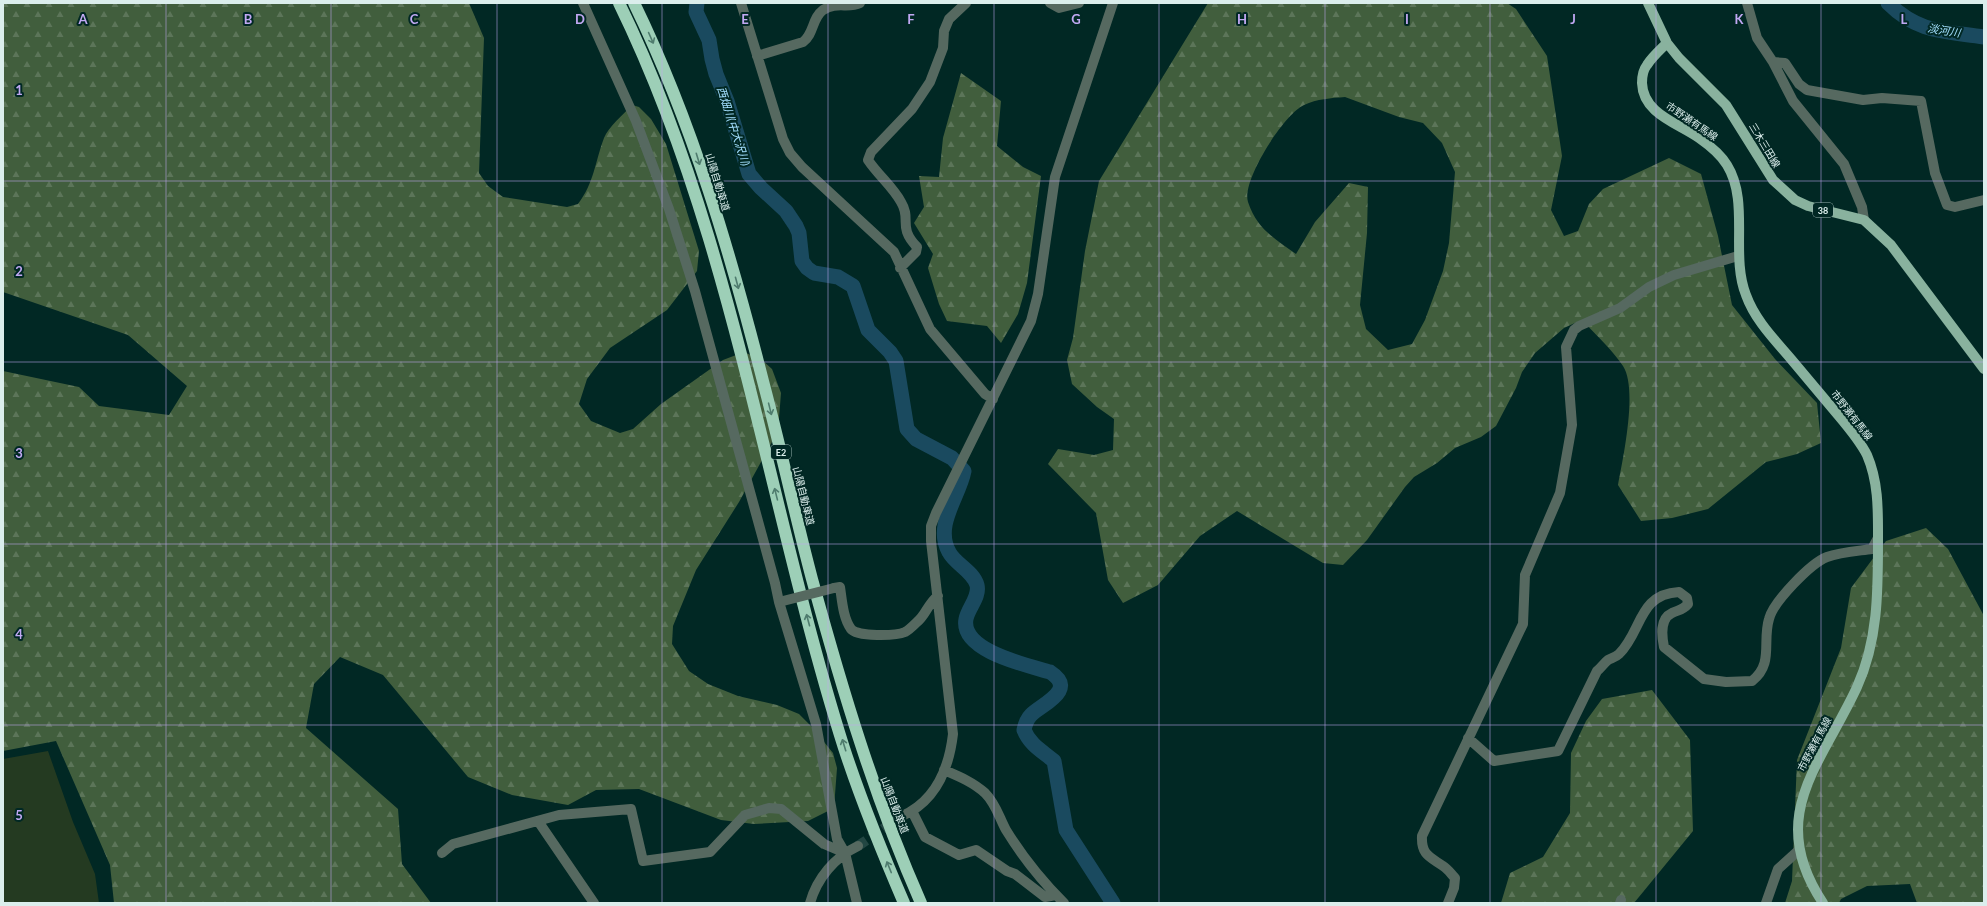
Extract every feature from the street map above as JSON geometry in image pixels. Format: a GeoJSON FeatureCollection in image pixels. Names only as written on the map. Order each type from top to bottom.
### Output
{"type":"FeatureCollection","features":[{"type":"Feature","properties":{"kind":"highway","name":"E2"},"geometry":{"type":"LineString","coordinates":[[618,3],[638,42],[686,167],[719,270],[798,581],[833,710],[870,821],[904,903]]}},
{"type":"Feature","properties":{"kind":"highway","name":"山陽自動車道"},"geometry":{"type":"LineString","coordinates":[[634,3],[650,36],[696,152],[733,267],[764,384],[812,578],[856,731],[885,815],[921,903]]}},
{"type":"Feature","properties":{"kind":"main road","name":"三木三田線"},"geometry":{"type":"LineString","coordinates":[[1648,3],[1667,43],[1679,58],[1726,105],[1765,169],[1784,191],[1795,200],[1808,206],[1864,220],[1890,244],[1984,369]]}},
{"type":"Feature","properties":{"kind":"main road","name":"市野瀬有馬線"},"geometry":{"type":"LineString","coordinates":[[1667,43],[1645,66],[1642,82],[1645,98],[1652,108],[1660,115],[1698,137],[1713,149],[1728,166],[1736,189],[1738,256],[1743,288],[1758,320],[1854,434],[1866,454],[1874,475],[1877,495],[1878,538],[1877,612],[1867,661],[1858,686],[1814,767],[1805,788],[1800,809],[1798,833],[1799,850],[1805,872],[1824,903]]}},
{"type":"Feature","properties":{"kind":"street"},"geometry":{"type":"LineString","coordinates":[[583,3],[636,120],[669,209],[695,291],[775,583],[816,724],[837,839],[845,853],[857,903]]}},
{"type":"Feature","properties":{"kind":"street"},"geometry":{"type":"LineString","coordinates":[[741,3],[783,139],[790,153],[802,167],[894,252],[900,268],[937,340],[985,394],[993,398]]}},
{"type":"Feature","properties":{"kind":"street"},"geometry":{"type":"LineString","coordinates":[[757,56],[803,42],[810,38],[818,16],[823,10],[836,4],[854,6],[860,3]]}},
{"type":"Feature","properties":{"kind":"street"},"geometry":{"type":"LineString","coordinates":[[900,268],[916,252],[918,247],[909,238],[905,230],[905,210],[901,202],[868,160],[871,152],[912,109],[930,82],[943,48],[944,30],[946,25],[949,19],[966,3]]}},
{"type":"Feature","properties":{"kind":"street"},"geometry":{"type":"LineString","coordinates":[[1050,3],[1059,8],[1079,3]]}},
{"type":"Feature","properties":{"kind":"street"},"geometry":{"type":"LineString","coordinates":[[902,816],[912,811],[937,787],[951,753],[953,734],[931,541],[931,526],[956,470],[1031,321],[1038,294],[1055,177],[1114,3]]}},
{"type":"Feature","properties":{"kind":"street"},"geometry":{"type":"LineString","coordinates":[[1747,3],[1757,38],[1773,62],[1793,101],[1844,164],[1862,207],[1864,220]]}},
{"type":"Feature","properties":{"kind":"street"},"geometry":{"type":"LineString","coordinates":[[1773,62],[1785,63],[1799,84],[1807,90],[1863,100],[1882,98],[1921,101],[1935,173],[1947,205],[1955,207],[1984,200]]}},
{"type":"Feature","properties":{"kind":"street"},"geometry":{"type":"LineString","coordinates":[[1448,903],[1454,888],[1455,878],[1444,866],[1434,862],[1424,852],[1421,846],[1422,836],[1523,624],[1525,574],[1560,493],[1572,425],[1567,342],[1574,330],[1579,326],[1620,308],[1649,287],[1674,275],[1738,256]]}},
{"type":"Feature","properties":{"kind":"street"},"geometry":{"type":"LineString","coordinates":[[1468,738],[1494,761],[1558,751],[1597,671],[1607,660],[1618,655],[1627,644],[1645,610],[1656,598],[1671,593],[1679,592],[1687,598],[1688,604],[1684,609],[1669,614],[1664,621],[1662,633],[1664,647],[1704,679],[1726,682],[1752,681],[1763,669],[1769,618],[1774,606],[1812,565],[1827,557],[1872,549],[1878,538]]}},
{"type":"Feature","properties":{"kind":"street"},"geometry":{"type":"LineString","coordinates":[[781,602],[840,587],[846,619],[850,628],[856,633],[863,635],[904,632],[919,621],[932,600],[938,596]]}},
{"type":"Feature","properties":{"kind":"street"},"geometry":{"type":"LineString","coordinates":[[944,770],[974,784],[994,804],[1006,829],[1027,861],[1064,903]]}},
{"type":"Feature","properties":{"kind":"street"},"geometry":{"type":"LineString","coordinates":[[442,853],[454,844],[559,815],[631,809],[642,860],[710,852],[746,815],[769,808],[781,809],[824,844],[845,853]]}},
{"type":"Feature","properties":{"kind":"street"},"geometry":{"type":"LineString","coordinates":[[912,811],[925,837],[959,855],[976,850],[1015,874],[1045,897],[1056,895]]}},
{"type":"Feature","properties":{"kind":"street"},"geometry":{"type":"LineString","coordinates":[[538,821],[594,903]]}},
{"type":"Feature","properties":{"kind":"street"},"geometry":{"type":"LineString","coordinates":[[810,903],[819,880],[845,853],[858,846]]}},
{"type":"Feature","properties":{"kind":"street"},"geometry":{"type":"LineString","coordinates":[[1766,903],[1778,869],[1799,850]]}},
{"type":"Feature","properties":{"kind":"green space"},"geometry":{"type":"Polygon","coordinates":[[[3,3],[469,3],[484,38],[479,173],[488,186],[503,197],[567,207],[578,204],[588,188],[606,134],[632,105],[639,107],[651,119],[666,144],[699,251],[697,271],[667,310],[610,348],[587,379],[579,404],[591,421],[620,433],[633,429],[661,404],[723,360],[744,352],[762,360],[772,369],[781,393],[778,431],[739,502],[696,570],[673,626],[672,644],[689,671],[708,684],[738,696],[777,705],[799,714],[811,726],[833,753],[837,768],[834,808],[808,821],[754,824],[721,820],[639,789],[596,790],[568,805],[512,795],[468,777],[383,675],[340,657],[314,684],[306,728],[398,809],[402,864],[431,903],[114,903],[110,865],[56,741],[3,751],[3,371],[79,387],[99,406],[169,415],[187,386],[128,335],[3,292],[3,3]]]}},
{"type":"Feature","properties":{"kind":"green space"},"geometry":{"type":"Polygon","coordinates":[[[1208,3],[1507,3],[1516,9],[1547,56],[1562,156],[1551,210],[1564,236],[1578,231],[1589,204],[1603,189],[1669,158],[1701,174],[1718,236],[1732,305],[1775,359],[1817,403],[1821,443],[1797,454],[1766,462],[1708,509],[1672,518],[1641,521],[1618,485],[1628,424],[1629,390],[1627,377],[1623,366],[1605,344],[1586,324],[1577,322],[1564,328],[1535,353],[1522,372],[1516,388],[1496,426],[1481,437],[1455,448],[1437,463],[1414,477],[1405,487],[1367,540],[1343,565],[1323,563],[1237,511],[1200,536],[1158,585],[1123,603],[1108,580],[1096,513],[1048,464],[1058,449],[1094,455],[1113,450],[1114,419],[1097,407],[1072,384],[1067,360],[1073,338],[1085,251],[1099,181],[1208,3]],[[1345,97],[1329,98],[1304,105],[1286,121],[1266,149],[1257,164],[1248,192],[1248,202],[1261,226],[1274,238],[1296,254],[1315,222],[1349,183],[1368,187],[1367,233],[1360,305],[1366,329],[1388,350],[1412,344],[1425,320],[1443,271],[1449,243],[1455,172],[1442,143],[1423,123],[1399,117],[1345,97]]]}},
{"type":"Feature","properties":{"kind":"green space"},"geometry":{"type":"Polygon","coordinates":[[[961,73],[1001,101],[997,146],[1023,167],[1041,176],[1027,283],[1018,314],[1001,343],[987,326],[947,321],[939,304],[928,268],[933,254],[914,223],[924,207],[919,176],[939,177],[943,138],[961,73]]]}},
{"type":"Feature","properties":{"kind":"green space"},"geometry":{"type":"Polygon","coordinates":[[[1926,528],[1948,549],[1984,616],[1984,903],[1917,903],[1910,884],[1867,886],[1841,899],[1839,903],[1785,903],[1792,881],[1797,760],[1841,648],[1851,588],[1886,541],[1926,528]]]}},
{"type":"Feature","properties":{"kind":"green space"},"geometry":{"type":"Polygon","coordinates":[[[1652,690],[1690,740],[1693,831],[1634,903],[1501,903],[1510,873],[1543,857],[1570,813],[1571,753],[1586,721],[1602,699],[1652,690]]]}},
{"type":"Feature","properties":{"kind":"green space"},"geometry":{"type":"Polygon","coordinates":[[[48,751],[73,822],[95,874],[99,903],[3,903],[3,759],[48,751]]]}},
{"type":"Feature","properties":{"kind":"waterway","name":"西畑川(中大沢川)"},"geometry":{"type":"LineString","coordinates":[[697,3],[696,12],[709,40],[716,74],[727,101],[749,174],[761,188],[786,211],[796,226],[799,233],[802,261],[807,268],[814,273],[838,277],[853,286],[868,330],[890,352],[896,361],[907,429],[916,439],[952,458],[964,471],[949,511],[944,532],[945,542],[949,552],[955,560],[972,576],[977,585],[977,594],[966,619],[967,630],[973,640],[984,648],[1012,661],[1050,672],[1058,679],[1060,685],[1059,691],[1028,718],[1024,730],[1033,744],[1054,761],[1066,830],[1113,903]]}},
{"type":"Feature","properties":{"kind":"waterway","name":"淡河川"},"geometry":{"type":"LineString","coordinates":[[1888,3],[1910,20],[1932,29],[1984,37]]}},
{"type":"Feature","properties":{"kind":"tunnel"},"geometry":{"type":"LineString","coordinates":[[858,846],[902,816]]}}]}
